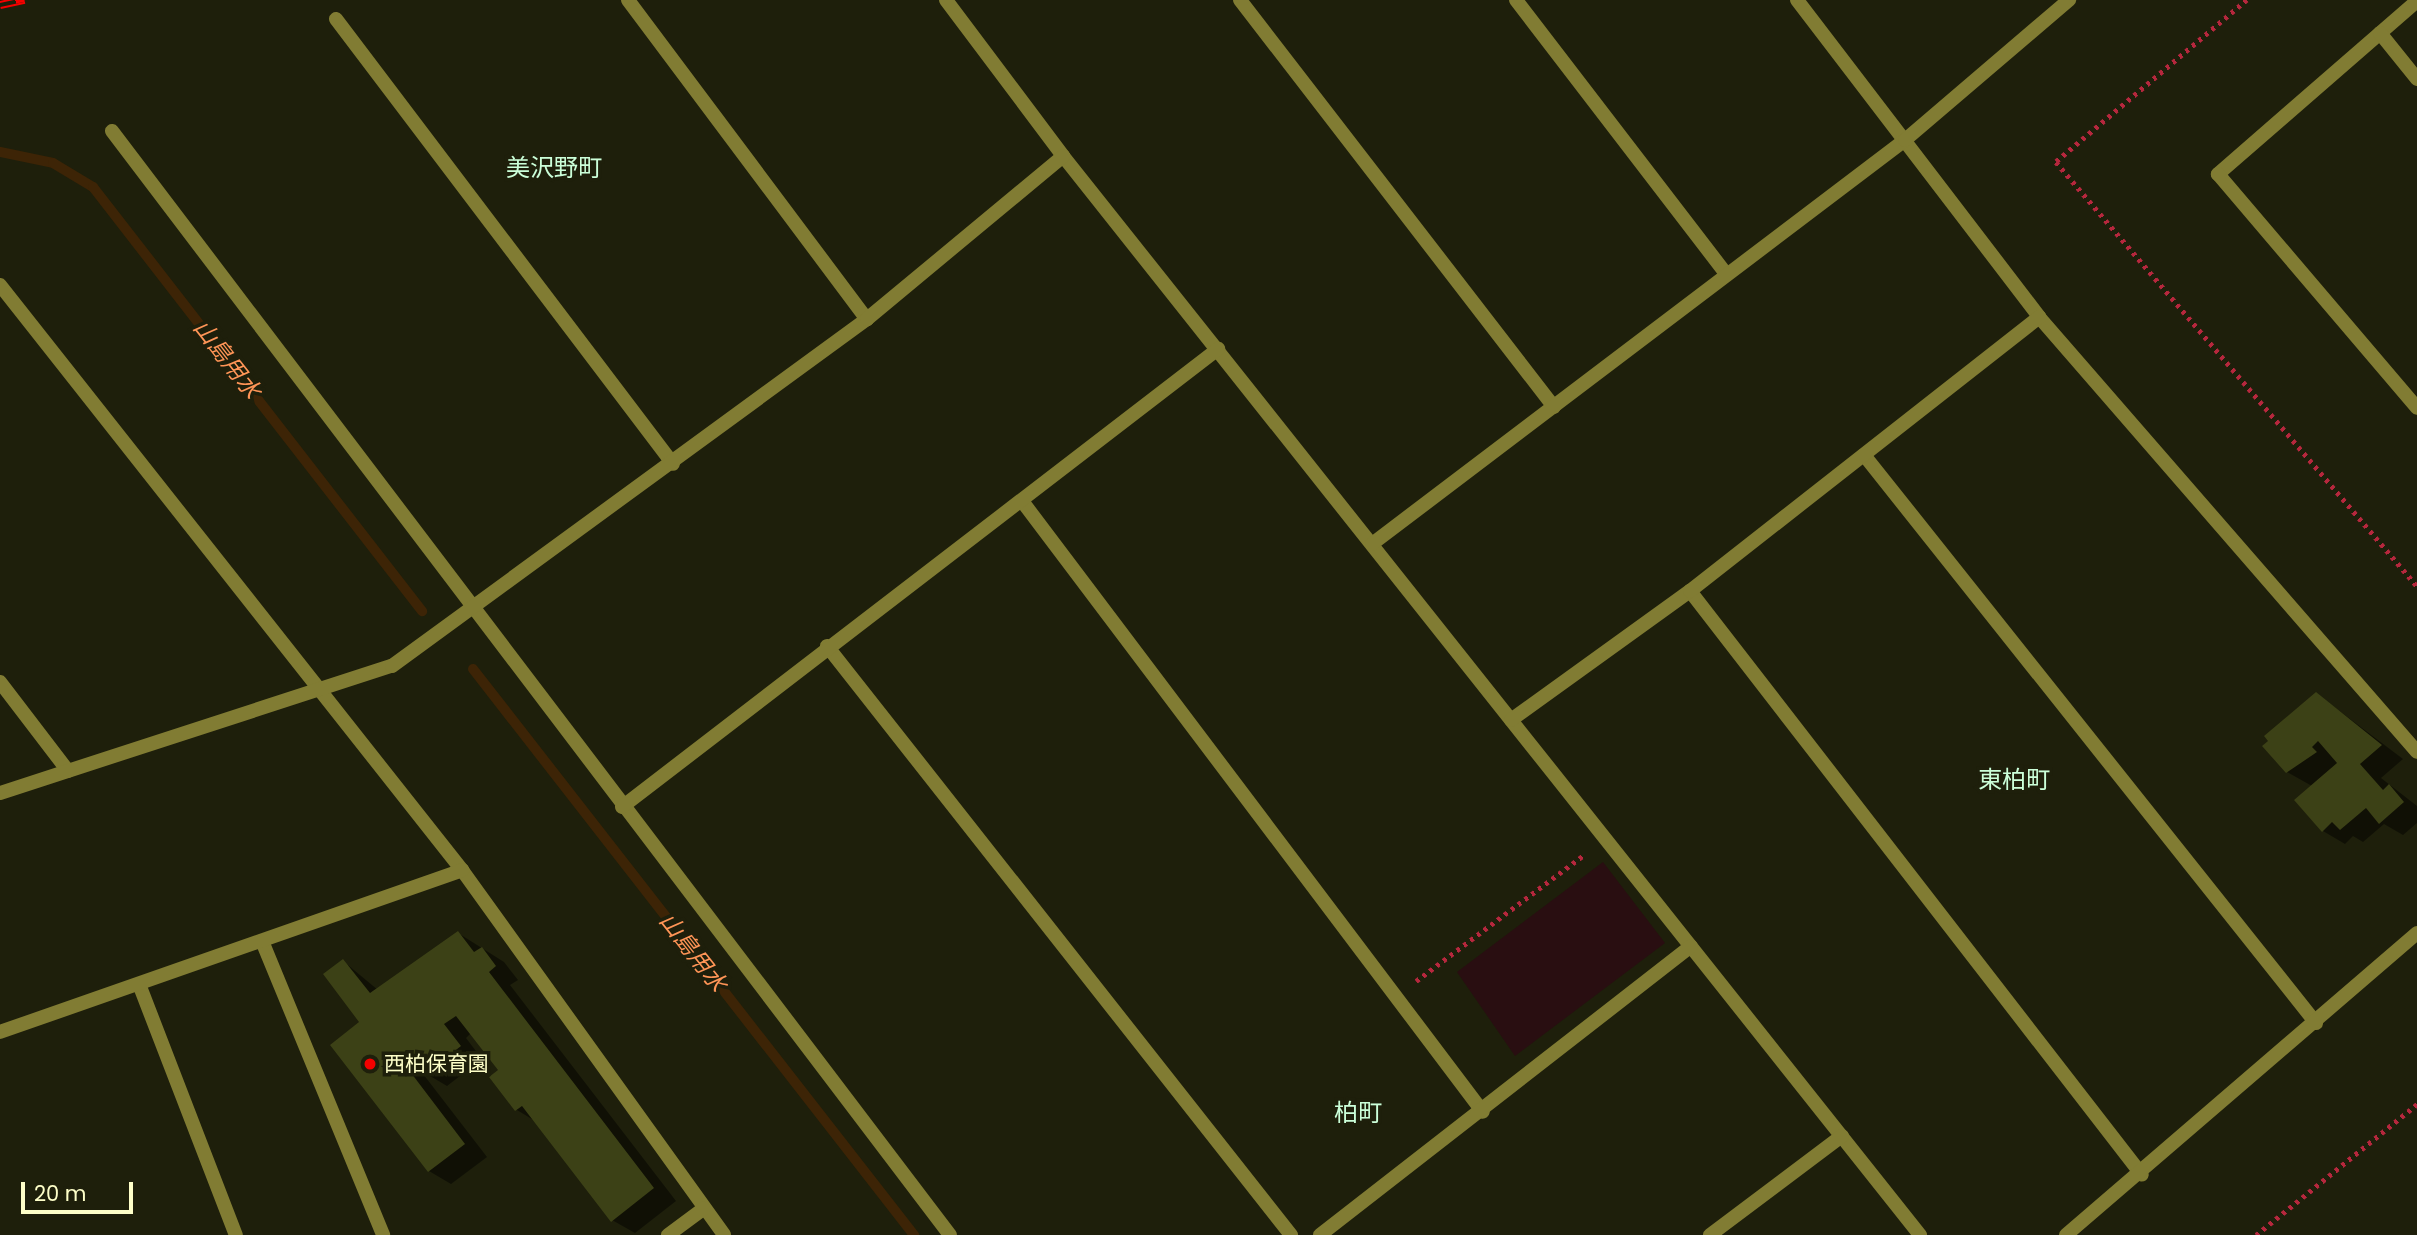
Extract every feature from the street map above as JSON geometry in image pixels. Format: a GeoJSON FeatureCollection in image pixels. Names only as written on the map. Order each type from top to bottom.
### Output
{"type":"FeatureCollection","features":[{"type":"Feature","properties":{"kind":"street"},"geometry":{"type":"LineString","coordinates":[[628,0],[867,319]]}},
{"type":"Feature","properties":{"kind":"street"},"geometry":{"type":"LineString","coordinates":[[946,0],[1063,156],[1920,1235]]}},
{"type":"Feature","properties":{"kind":"street"},"geometry":{"type":"LineString","coordinates":[[1240,0],[1554,407]]}},
{"type":"Feature","properties":{"kind":"street"},"geometry":{"type":"LineString","coordinates":[[1516,0],[1726,274]]}},
{"type":"Feature","properties":{"kind":"street"},"geometry":{"type":"LineString","coordinates":[[1797,0],[2039,317],[2417,752]]}},
{"type":"Feature","properties":{"kind":"street"},"geometry":{"type":"LineString","coordinates":[[1372,544],[1905,140],[2069,0]]}},
{"type":"Feature","properties":{"kind":"street"},"geometry":{"type":"LineString","coordinates":[[2417,1],[2218,174],[2417,408]]}},
{"type":"Feature","properties":{"kind":"street"},"geometry":{"type":"LineString","coordinates":[[337,19],[673,464]]}},
{"type":"Feature","properties":{"kind":"street"},"geometry":{"type":"LineString","coordinates":[[2380,33],[2417,79]]}},
{"type":"Feature","properties":{"kind":"street"},"geometry":{"type":"LineString","coordinates":[[112,131],[473,613],[950,1235]]}},
{"type":"Feature","properties":{"kind":"street"},"geometry":{"type":"LineString","coordinates":[[0,793],[321,694],[392,666],[473,613],[867,319],[1063,156]]}},
{"type":"Feature","properties":{"kind":"street"},"geometry":{"type":"LineString","coordinates":[[0,285],[462,870],[724,1235]]}},
{"type":"Feature","properties":{"kind":"street"},"geometry":{"type":"LineString","coordinates":[[1511,720],[1690,591],[2039,317]]}},
{"type":"Feature","properties":{"kind":"street"},"geometry":{"type":"LineString","coordinates":[[622,807],[827,646],[1022,502],[1218,349]]}},
{"type":"Feature","properties":{"kind":"street"},"geometry":{"type":"LineString","coordinates":[[1864,456],[2316,1023]]}},
{"type":"Feature","properties":{"kind":"street"},"geometry":{"type":"LineString","coordinates":[[1022,502],[1483,1112]]}},
{"type":"Feature","properties":{"kind":"street"},"geometry":{"type":"LineString","coordinates":[[1690,591],[2142,1175]]}},
{"type":"Feature","properties":{"kind":"street"},"geometry":{"type":"LineString","coordinates":[[827,646],[1290,1235]]}},
{"type":"Feature","properties":{"kind":"street"},"geometry":{"type":"LineString","coordinates":[[0,682],[68,771]]}},
{"type":"Feature","properties":{"kind":"street"},"geometry":{"type":"LineString","coordinates":[[0,1032],[462,870]]}},
{"type":"Feature","properties":{"kind":"street"},"geometry":{"type":"LineString","coordinates":[[2066,1235],[2142,1175],[2417,933]]}},
{"type":"Feature","properties":{"kind":"street"},"geometry":{"type":"LineString","coordinates":[[262,941],[383,1235]]}},
{"type":"Feature","properties":{"kind":"street"},"geometry":{"type":"LineString","coordinates":[[1320,1235],[1483,1112],[1691,946]]}},
{"type":"Feature","properties":{"kind":"street"},"geometry":{"type":"LineString","coordinates":[[139,984],[236,1235]]}},
{"type":"Feature","properties":{"kind":"street"},"geometry":{"type":"LineString","coordinates":[[1710,1235],[1842,1136]]}},
{"type":"Feature","properties":{"kind":"street"},"geometry":{"type":"LineString","coordinates":[[668,1235],[703,1209]]}},
{"type":"Feature","properties":{"kind":"path"},"geometry":{"type":"LineString","coordinates":[[2247,0],[2056,162],[2417,586]]}},
{"type":"Feature","properties":{"kind":"path"},"geometry":{"type":"LineString","coordinates":[[1397,996],[1605,839]]}},
{"type":"Feature","properties":{"kind":"path"},"geometry":{"type":"LineString","coordinates":[[2256,1235],[2417,1104]]}},
{"type":"Feature","properties":{"kind":"shaded area"},"geometry":{"type":"Polygon","coordinates":[[[1603,862],[1665,943],[1515,1056],[1457,972],[1603,862]]]}},
{"type":"Feature","properties":{"kind":"building"},"geometry":{"type":"Polygon","coordinates":[[[2316,692],[2382,745],[2360,764],[2383,790],[2389,784],[2404,802],[2379,824],[2366,808],[2340,830],[2332,822],[2322,832],[2294,800],[2337,763],[2318,741],[2312,747],[2317,752],[2286,773],[2262,746],[2268,741],[2264,736],[2316,692]]]}},
{"type":"Feature","properties":{"kind":"building"},"geometry":{"type":"Polygon","coordinates":[[[458,931],[474,952],[482,947],[496,966],[489,972],[654,1188],[611,1222],[522,1106],[515,1111],[489,1077],[498,1070],[456,1016],[444,1024],[461,1046],[424,1075],[406,1051],[399,1057],[465,1144],[428,1172],[330,1045],[359,1022],[323,974],[343,959],[370,993],[458,931]]]}},
{"type":"Feature","properties":{"kind":"waterway","name":"山島用水"},"geometry":{"type":"LineString","coordinates":[[0,152],[53,163],[93,187],[422,611]]}},
{"type":"Feature","properties":{"kind":"waterway","name":"山島用水"},"geometry":{"type":"LineString","coordinates":[[473,669],[914,1235]]}},
{"type":"Feature","properties":{"kind":"railway"},"geometry":{"type":"LineString","coordinates":[[0,5],[24,0]]}},
{"type":"Feature","properties":{"kind":"place","name":"西柏保育園"},"geometry":{"type":"Point","coordinates":[370,1064]}},
{"type":"Feature","properties":{"kind":"district","name":"美沢野町"},"geometry":{"type":"Point","coordinates":[554,168]}},
{"type":"Feature","properties":{"kind":"district","name":"東柏町"},"geometry":{"type":"Point","coordinates":[2014,780]}},
{"type":"Feature","properties":{"kind":"district","name":"柏町"},"geometry":{"type":"Point","coordinates":[1358,1113]}}]}
